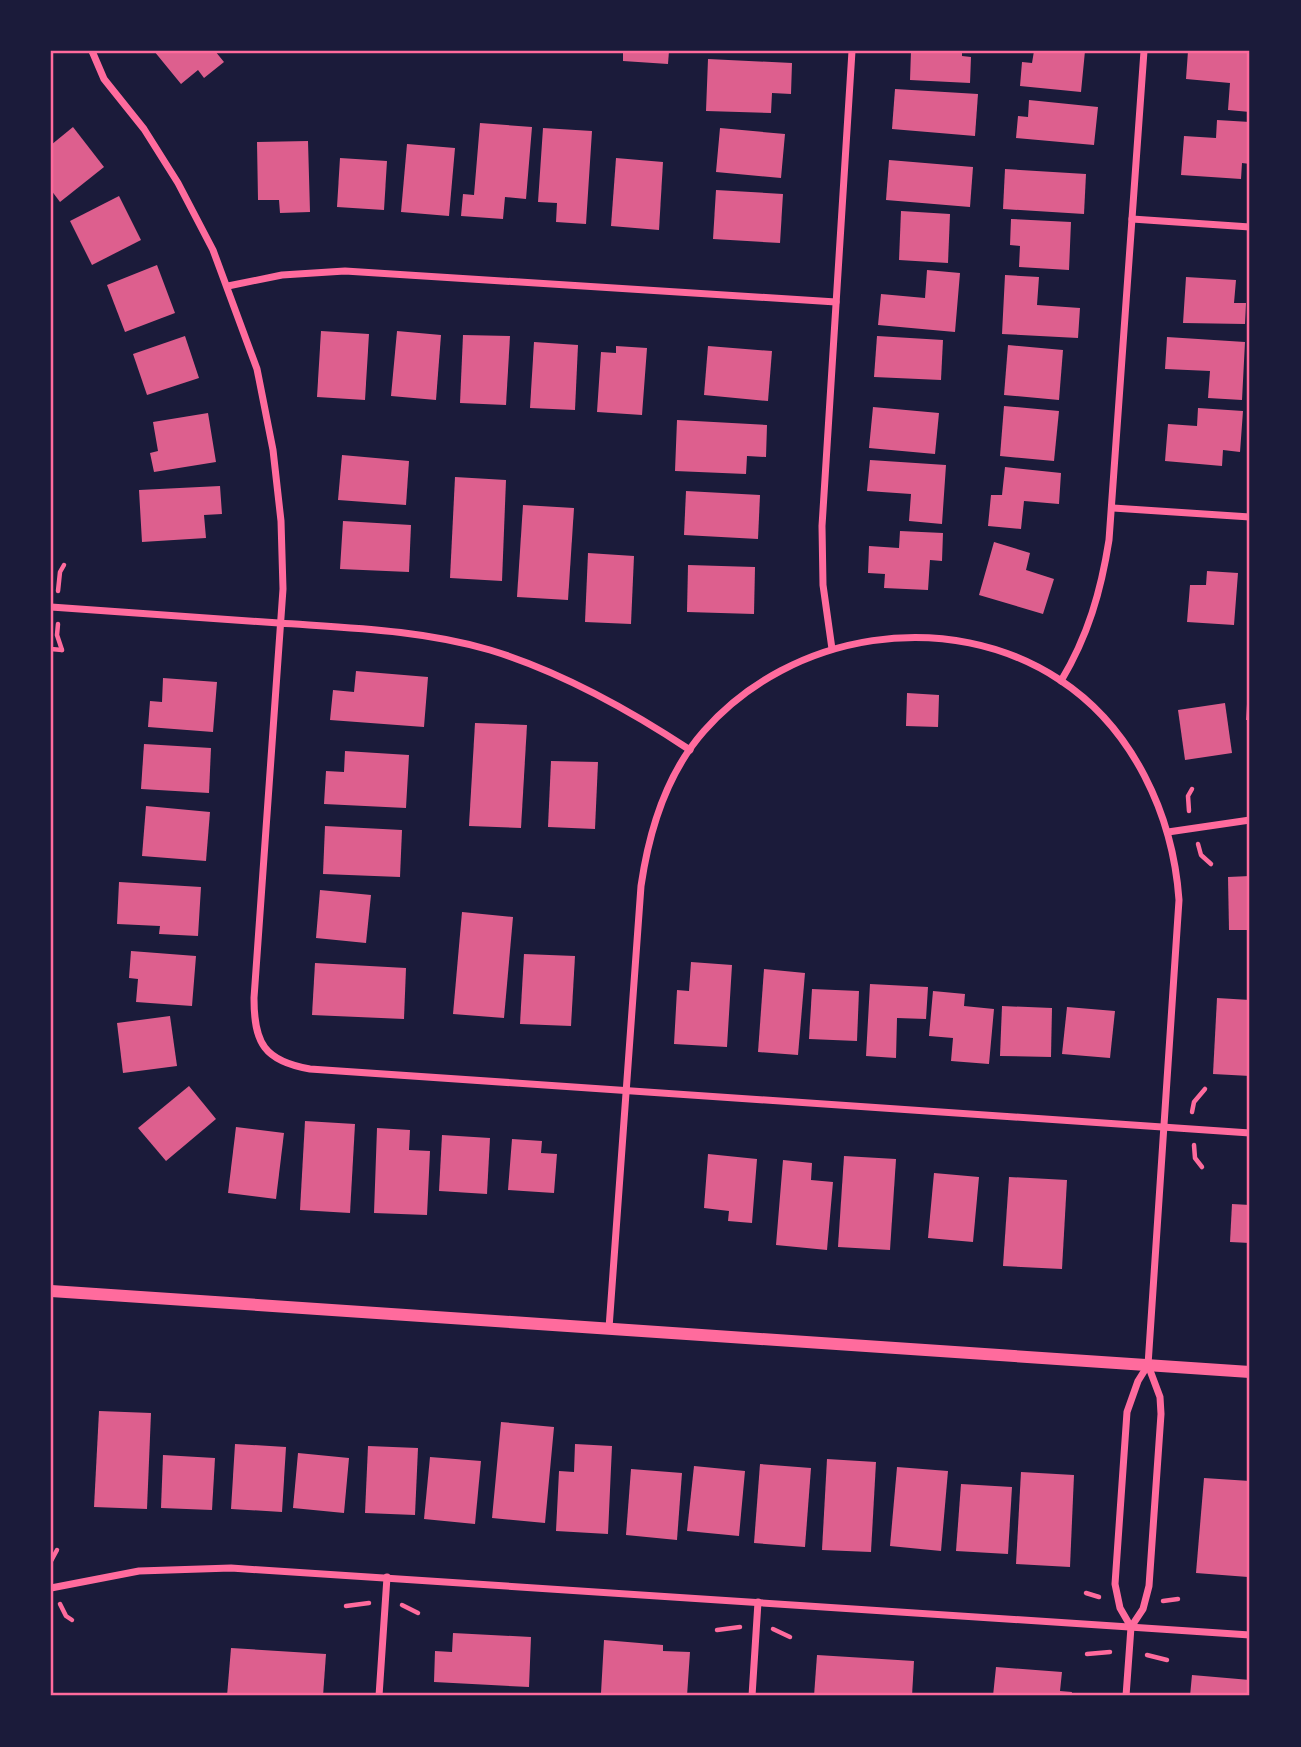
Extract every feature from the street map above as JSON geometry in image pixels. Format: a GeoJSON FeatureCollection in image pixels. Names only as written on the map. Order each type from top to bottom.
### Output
{"type":"FeatureCollection","features":[{"type":"Feature","properties":{"kind":"street"},"geometry":{"type":"LineString","coordinates":[[92,51],[104,79],[144,129],[178,183],[213,250],[257,369],[273,450],[282,555],[280,624],[254,998],[256,1034],[265,1050],[279,1060],[310,1069],[1250,1133]]}},
{"type":"Feature","properties":{"kind":"street"},"geometry":{"type":"LineString","coordinates":[[832,649],[821,554],[852,51]]}},
{"type":"Feature","properties":{"kind":"street"},"geometry":{"type":"LineString","coordinates":[[1061,681],[1096,606],[1113,508],[1144,51]]}},
{"type":"Feature","properties":{"kind":"street"},"geometry":{"type":"LineString","coordinates":[[1132,219],[1250,227]]}},
{"type":"Feature","properties":{"kind":"street"},"geometry":{"type":"LineString","coordinates":[[228,286],[282,275],[355,271],[836,302]]}},
{"type":"Feature","properties":{"kind":"street"},"geometry":{"type":"LineString","coordinates":[[1113,508],[1250,517]]}},
{"type":"Feature","properties":{"kind":"street"},"geometry":{"type":"LineString","coordinates":[[51,607],[390,630],[490,650],[595,693],[690,750]]}},
{"type":"Feature","properties":{"kind":"street"},"geometry":{"type":"LineString","coordinates":[[609,1328],[645,859],[662,803],[690,750],[703,732],[743,695],[787,667],[832,649],[886,638],[948,640],[1008,654],[1061,681],[1104,719],[1151,786],[1168,832],[1177,876],[1179,911],[1148,1365],[1160,1397],[1160,1440],[1149,1586],[1143,1609],[1131,1627],[1126,1696]]}},
{"type":"Feature","properties":{"kind":"street"},"geometry":{"type":"LineString","coordinates":[[1168,832],[1250,820]]}},
{"type":"Feature","properties":{"kind":"street"},"geometry":{"type":"LineString","coordinates":[[51,1291],[1250,1372]]}},
{"type":"Feature","properties":{"kind":"street"},"geometry":{"type":"LineString","coordinates":[[1131,1627],[1117,1598],[1117,1558],[1127,1412],[1138,1381],[1148,1365]]}},
{"type":"Feature","properties":{"kind":"street"},"geometry":{"type":"LineString","coordinates":[[51,1588],[170,1568],[231,1568],[1250,1635]]}},
{"type":"Feature","properties":{"kind":"street"},"geometry":{"type":"LineString","coordinates":[[379,1696],[387,1577]]}},
{"type":"Feature","properties":{"kind":"street"},"geometry":{"type":"LineString","coordinates":[[752,1696],[758,1602]]}},
{"type":"Feature","properties":{"kind":"path"},"geometry":{"type":"LineString","coordinates":[[51,649],[62,650]]}},
{"type":"Feature","properties":{"kind":"path"},"geometry":{"type":"LineString","coordinates":[[51,1561],[57,1550]]}},
{"type":"Feature","properties":{"kind":"building"},"geometry":{"type":"Polygon","coordinates":[[[154,51],[215,51],[224,62],[204,78],[198,70],[181,84],[154,51]]]}},
{"type":"Feature","properties":{"kind":"building"},"geometry":{"type":"Polygon","coordinates":[[[623,51],[669,51],[668,64],[623,61],[623,51]]]}},
{"type":"Feature","properties":{"kind":"building"},"geometry":{"type":"Polygon","coordinates":[[[911,51],[962,51],[962,56],[971,57],[970,83],[910,80],[911,51]]]}},
{"type":"Feature","properties":{"kind":"building"},"geometry":{"type":"Polygon","coordinates":[[[1034,51],[1085,51],[1081,92],[1020,86],[1022,62],[1032,63],[1034,51]]]}},
{"type":"Feature","properties":{"kind":"building"},"geometry":{"type":"Polygon","coordinates":[[[1188,51],[1250,53],[1250,112],[1228,110],[1230,83],[1186,79],[1188,51]]]}},
{"type":"Feature","properties":{"kind":"building"},"geometry":{"type":"Polygon","coordinates":[[[708,59],[792,63],[791,94],[772,93],[771,113],[706,111],[708,59]]]}},
{"type":"Feature","properties":{"kind":"building"},"geometry":{"type":"Polygon","coordinates":[[[895,89],[978,94],[975,136],[892,129],[895,89]]]}},
{"type":"Feature","properties":{"kind":"building"},"geometry":{"type":"Polygon","coordinates":[[[1029,100],[1098,107],[1094,145],[1016,138],[1018,116],[1028,117],[1029,100]]]}},
{"type":"Feature","properties":{"kind":"building"},"geometry":{"type":"Polygon","coordinates":[[[1217,120],[1250,122],[1250,164],[1242,163],[1241,179],[1181,175],[1184,136],[1216,138],[1217,120]]]}},
{"type":"Feature","properties":{"kind":"building"},"geometry":{"type":"Polygon","coordinates":[[[480,123],[532,127],[526,199],[505,197],[503,219],[461,216],[463,194],[474,195],[480,123]]]}},
{"type":"Feature","properties":{"kind":"building"},"geometry":{"type":"Polygon","coordinates":[[[73,127],[104,167],[60,202],[51,190],[51,145],[73,127]]]}},
{"type":"Feature","properties":{"kind":"building"},"geometry":{"type":"Polygon","coordinates":[[[543,128],[592,131],[586,224],[556,222],[557,203],[538,202],[543,128]]]}},
{"type":"Feature","properties":{"kind":"building"},"geometry":{"type":"Polygon","coordinates":[[[720,128],[785,134],[781,178],[716,172],[720,128]]]}},
{"type":"Feature","properties":{"kind":"building"},"geometry":{"type":"Polygon","coordinates":[[[308,141],[310,212],[280,213],[279,200],[258,200],[257,142],[308,141]]]}},
{"type":"Feature","properties":{"kind":"building"},"geometry":{"type":"Polygon","coordinates":[[[407,144],[455,148],[449,216],[401,212],[407,144]]]}},
{"type":"Feature","properties":{"kind":"building"},"geometry":{"type":"Polygon","coordinates":[[[340,158],[387,161],[384,210],[337,207],[340,158]]]}},
{"type":"Feature","properties":{"kind":"building"},"geometry":{"type":"Polygon","coordinates":[[[616,158],[663,162],[659,230],[611,226],[616,158]]]}},
{"type":"Feature","properties":{"kind":"building"},"geometry":{"type":"Polygon","coordinates":[[[889,160],[973,167],[970,207],[886,200],[889,160]]]}},
{"type":"Feature","properties":{"kind":"building"},"geometry":{"type":"Polygon","coordinates":[[[1005,169],[1086,174],[1084,214],[1003,209],[1005,169]]]}},
{"type":"Feature","properties":{"kind":"building"},"geometry":{"type":"Polygon","coordinates":[[[716,190],[783,194],[780,243],[713,239],[716,190]]]}},
{"type":"Feature","properties":{"kind":"building"},"geometry":{"type":"Polygon","coordinates":[[[119,196],[141,240],[92,265],[70,221],[119,196]]]}},
{"type":"Feature","properties":{"kind":"building"},"geometry":{"type":"Polygon","coordinates":[[[901,211],[950,214],[948,263],[899,260],[901,211]]]}},
{"type":"Feature","properties":{"kind":"building"},"geometry":{"type":"Polygon","coordinates":[[[1011,219],[1071,222],[1069,270],[1019,267],[1020,246],[1010,245],[1011,219]]]}},
{"type":"Feature","properties":{"kind":"building"},"geometry":{"type":"Polygon","coordinates":[[[157,265],[175,313],[125,332],[107,285],[157,265]]]}},
{"type":"Feature","properties":{"kind":"building"},"geometry":{"type":"Polygon","coordinates":[[[927,270],[960,273],[955,332],[878,325],[881,294],[925,298],[927,270]]]}},
{"type":"Feature","properties":{"kind":"building"},"geometry":{"type":"Polygon","coordinates":[[[1005,275],[1039,277],[1037,305],[1080,308],[1078,338],[1002,334],[1005,275]]]}},
{"type":"Feature","properties":{"kind":"building"},"geometry":{"type":"Polygon","coordinates":[[[1186,277],[1236,280],[1234,303],[1246,303],[1245,324],[1183,323],[1186,277]]]}},
{"type":"Feature","properties":{"kind":"building"},"geometry":{"type":"Polygon","coordinates":[[[321,331],[369,334],[365,400],[317,397],[321,331]]]}},
{"type":"Feature","properties":{"kind":"building"},"geometry":{"type":"Polygon","coordinates":[[[397,331],[441,335],[436,400],[391,396],[397,331]]]}},
{"type":"Feature","properties":{"kind":"building"},"geometry":{"type":"Polygon","coordinates":[[[463,335],[510,336],[506,405],[460,403],[463,335]]]}},
{"type":"Feature","properties":{"kind":"building"},"geometry":{"type":"Polygon","coordinates":[[[185,336],[199,378],[147,395],[133,354],[185,336]]]}},
{"type":"Feature","properties":{"kind":"building"},"geometry":{"type":"Polygon","coordinates":[[[877,336],[943,340],[941,380],[874,377],[877,336]]]}},
{"type":"Feature","properties":{"kind":"building"},"geometry":{"type":"Polygon","coordinates":[[[1167,337],[1245,342],[1242,400],[1208,398],[1210,371],[1165,369],[1167,337]]]}},
{"type":"Feature","properties":{"kind":"building"},"geometry":{"type":"Polygon","coordinates":[[[534,342],[578,345],[575,410],[530,408],[534,342]]]}},
{"type":"Feature","properties":{"kind":"building"},"geometry":{"type":"Polygon","coordinates":[[[1008,345],[1063,350],[1059,400],[1004,395],[1008,345]]]}},
{"type":"Feature","properties":{"kind":"building"},"geometry":{"type":"Polygon","coordinates":[[[616,346],[647,348],[642,415],[597,412],[601,352],[616,353],[616,346]]]}},
{"type":"Feature","properties":{"kind":"building"},"geometry":{"type":"Polygon","coordinates":[[[708,346],[772,351],[768,401],[704,395],[708,346]]]}},
{"type":"Feature","properties":{"kind":"building"},"geometry":{"type":"Polygon","coordinates":[[[1004,406],[1059,411],[1054,461],[1000,456],[1004,406]]]}},
{"type":"Feature","properties":{"kind":"building"},"geometry":{"type":"Polygon","coordinates":[[[873,407],[939,413],[935,454],[869,448],[873,407]]]}},
{"type":"Feature","properties":{"kind":"building"},"geometry":{"type":"Polygon","coordinates":[[[1198,408],[1243,411],[1240,452],[1223,450],[1222,466],[1165,461],[1168,424],[1197,426],[1198,408]]]}},
{"type":"Feature","properties":{"kind":"building"},"geometry":{"type":"Polygon","coordinates":[[[208,413],[216,462],[154,472],[150,453],[158,451],[153,422],[208,413]]]}},
{"type":"Feature","properties":{"kind":"building"},"geometry":{"type":"Polygon","coordinates":[[[677,420],[767,425],[766,457],[747,456],[746,474],[675,471],[677,420]]]}},
{"type":"Feature","properties":{"kind":"building"},"geometry":{"type":"Polygon","coordinates":[[[342,455],[409,461],[406,505],[338,500],[342,455]]]}},
{"type":"Feature","properties":{"kind":"building"},"geometry":{"type":"Polygon","coordinates":[[[870,460],[946,465],[942,524],[909,521],[911,494],[867,491],[870,460]]]}},
{"type":"Feature","properties":{"kind":"building"},"geometry":{"type":"Polygon","coordinates":[[[1005,467],[1061,473],[1059,504],[1024,501],[1021,529],[988,526],[991,495],[1002,495],[1005,467]]]}},
{"type":"Feature","properties":{"kind":"building"},"geometry":{"type":"Polygon","coordinates":[[[455,477],[506,480],[502,581],[450,578],[455,477]]]}},
{"type":"Feature","properties":{"kind":"building"},"geometry":{"type":"Polygon","coordinates":[[[220,486],[222,514],[204,515],[206,538],[142,542],[139,490],[220,486]]]}},
{"type":"Feature","properties":{"kind":"building"},"geometry":{"type":"Polygon","coordinates":[[[686,491],[760,495],[758,539],[684,535],[686,491]]]}},
{"type":"Feature","properties":{"kind":"building"},"geometry":{"type":"Polygon","coordinates":[[[523,505],[574,508],[568,600],[517,597],[523,505]]]}},
{"type":"Feature","properties":{"kind":"building"},"geometry":{"type":"Polygon","coordinates":[[[343,521],[411,525],[409,572],[340,569],[343,521]]]}},
{"type":"Feature","properties":{"kind":"building"},"geometry":{"type":"Polygon","coordinates":[[[900,531],[943,533],[942,561],[930,560],[928,590],[884,588],[885,574],[868,573],[869,546],[899,548],[900,531]]]}},
{"type":"Feature","properties":{"kind":"building"},"geometry":{"type":"Polygon","coordinates":[[[994,542],[1030,553],[1026,570],[1054,579],[1043,614],[979,595],[994,542]]]}},
{"type":"Feature","properties":{"kind":"building"},"geometry":{"type":"Polygon","coordinates":[[[588,553],[634,556],[631,624],[585,622],[588,553]]]}},
{"type":"Feature","properties":{"kind":"building"},"geometry":{"type":"Polygon","coordinates":[[[688,565],[755,567],[754,614],[687,612],[688,565]]]}},
{"type":"Feature","properties":{"kind":"building"},"geometry":{"type":"Polygon","coordinates":[[[1207,571],[1238,573],[1234,625],[1187,622],[1190,585],[1206,585],[1207,571]]]}},
{"type":"Feature","properties":{"kind":"building"},"geometry":{"type":"Polygon","coordinates":[[[356,671],[428,677],[424,727],[330,720],[333,690],[354,692],[356,671]]]}},
{"type":"Feature","properties":{"kind":"building"},"geometry":{"type":"Polygon","coordinates":[[[163,678],[217,682],[213,732],[148,727],[150,701],[162,702],[163,678]]]}},
{"type":"Feature","properties":{"kind":"building"},"geometry":{"type":"Polygon","coordinates":[[[1248,687],[1250,720],[1246,720],[1248,687]]]}},
{"type":"Feature","properties":{"kind":"building"},"geometry":{"type":"Polygon","coordinates":[[[907,693],[939,695],[938,727],[906,726],[907,693]]]}},
{"type":"Feature","properties":{"kind":"building"},"geometry":{"type":"Polygon","coordinates":[[[1225,703],[1232,753],[1185,760],[1178,710],[1225,703]]]}},
{"type":"Feature","properties":{"kind":"building"},"geometry":{"type":"Polygon","coordinates":[[[475,723],[527,725],[521,828],[469,826],[475,723]]]}},
{"type":"Feature","properties":{"kind":"building"},"geometry":{"type":"Polygon","coordinates":[[[144,744],[211,748],[209,793],[141,789],[144,744]]]}},
{"type":"Feature","properties":{"kind":"building"},"geometry":{"type":"Polygon","coordinates":[[[345,751],[409,755],[406,808],[324,804],[326,771],[344,772],[345,751]]]}},
{"type":"Feature","properties":{"kind":"building"},"geometry":{"type":"Polygon","coordinates":[[[551,761],[598,762],[595,829],[548,827],[551,761]]]}},
{"type":"Feature","properties":{"kind":"building"},"geometry":{"type":"Polygon","coordinates":[[[146,806],[210,812],[206,861],[142,856],[146,806]]]}},
{"type":"Feature","properties":{"kind":"building"},"geometry":{"type":"Polygon","coordinates":[[[325,826],[402,830],[400,877],[323,874],[325,826]]]}},
{"type":"Feature","properties":{"kind":"building"},"geometry":{"type":"Polygon","coordinates":[[[1250,876],[1250,930],[1229,930],[1228,877],[1250,876]]]}},
{"type":"Feature","properties":{"kind":"building"},"geometry":{"type":"Polygon","coordinates":[[[119,882],[201,887],[198,936],[159,934],[160,926],[117,924],[119,882]]]}},
{"type":"Feature","properties":{"kind":"building"},"geometry":{"type":"Polygon","coordinates":[[[320,890],[371,895],[366,943],[316,938],[320,890]]]}},
{"type":"Feature","properties":{"kind":"building"},"geometry":{"type":"Polygon","coordinates":[[[462,912],[513,917],[504,1018],[453,1014],[462,912]]]}},
{"type":"Feature","properties":{"kind":"building"},"geometry":{"type":"Polygon","coordinates":[[[131,951],[196,956],[192,1006],[136,1002],[138,979],[129,978],[131,951]]]}},
{"type":"Feature","properties":{"kind":"building"},"geometry":{"type":"Polygon","coordinates":[[[524,954],[575,956],[571,1026],[520,1024],[524,954]]]}},
{"type":"Feature","properties":{"kind":"building"},"geometry":{"type":"Polygon","coordinates":[[[691,962],[732,965],[727,1047],[674,1044],[677,990],[689,991],[691,962]]]}},
{"type":"Feature","properties":{"kind":"building"},"geometry":{"type":"Polygon","coordinates":[[[315,963],[406,968],[404,1019],[312,1015],[315,963]]]}},
{"type":"Feature","properties":{"kind":"building"},"geometry":{"type":"Polygon","coordinates":[[[764,969],[805,973],[798,1055],[758,1052],[764,969]]]}},
{"type":"Feature","properties":{"kind":"building"},"geometry":{"type":"Polygon","coordinates":[[[870,984],[928,987],[926,1019],[897,1018],[896,1058],[866,1056],[870,984]]]}},
{"type":"Feature","properties":{"kind":"building"},"geometry":{"type":"Polygon","coordinates":[[[812,989],[859,991],[857,1041],[809,1039],[812,989]]]}},
{"type":"Feature","properties":{"kind":"building"},"geometry":{"type":"Polygon","coordinates":[[[933,991],[965,994],[964,1006],[994,1009],[989,1064],[951,1061],[953,1038],[929,1036],[933,991]]]}},
{"type":"Feature","properties":{"kind":"building"},"geometry":{"type":"Polygon","coordinates":[[[1217,998],[1250,1000],[1250,1076],[1213,1074],[1217,998]]]}},
{"type":"Feature","properties":{"kind":"building"},"geometry":{"type":"Polygon","coordinates":[[[1002,1006],[1052,1008],[1051,1057],[1000,1056],[1002,1006]]]}},
{"type":"Feature","properties":{"kind":"building"},"geometry":{"type":"Polygon","coordinates":[[[1067,1007],[1115,1011],[1110,1058],[1062,1054],[1067,1007]]]}},
{"type":"Feature","properties":{"kind":"building"},"geometry":{"type":"Polygon","coordinates":[[[170,1016],[177,1066],[123,1073],[117,1023],[170,1016]]]}},
{"type":"Feature","properties":{"kind":"building"},"geometry":{"type":"Polygon","coordinates":[[[189,1086],[216,1119],[166,1161],[138,1128],[189,1086]]]}},
{"type":"Feature","properties":{"kind":"building"},"geometry":{"type":"Polygon","coordinates":[[[305,1121],[355,1124],[350,1213],[300,1210],[305,1121]]]}},
{"type":"Feature","properties":{"kind":"building"},"geometry":{"type":"Polygon","coordinates":[[[236,1127],[284,1133],[276,1199],[228,1193],[236,1127]]]}},
{"type":"Feature","properties":{"kind":"building"},"geometry":{"type":"Polygon","coordinates":[[[377,1128],[410,1130],[409,1150],[430,1151],[427,1215],[374,1213],[377,1128]]]}},
{"type":"Feature","properties":{"kind":"building"},"geometry":{"type":"Polygon","coordinates":[[[442,1135],[490,1138],[487,1194],[439,1191],[442,1135]]]}},
{"type":"Feature","properties":{"kind":"building"},"geometry":{"type":"Polygon","coordinates":[[[512,1139],[542,1141],[541,1153],[557,1154],[554,1193],[508,1190],[512,1139]]]}},
{"type":"Feature","properties":{"kind":"building"},"geometry":{"type":"Polygon","coordinates":[[[708,1154],[757,1159],[752,1223],[728,1221],[729,1211],[704,1208],[708,1154]]]}},
{"type":"Feature","properties":{"kind":"building"},"geometry":{"type":"Polygon","coordinates":[[[844,1156],[896,1159],[890,1250],[838,1247],[844,1156]]]}},
{"type":"Feature","properties":{"kind":"building"},"geometry":{"type":"Polygon","coordinates":[[[783,1160],[812,1163],[811,1180],[833,1182],[827,1250],[776,1245],[783,1160]]]}},
{"type":"Feature","properties":{"kind":"building"},"geometry":{"type":"Polygon","coordinates":[[[934,1173],[979,1177],[973,1242],[928,1238],[934,1173]]]}},
{"type":"Feature","properties":{"kind":"building"},"geometry":{"type":"Polygon","coordinates":[[[1009,1177],[1067,1180],[1062,1269],[1003,1266],[1009,1177]]]}},
{"type":"Feature","properties":{"kind":"building"},"geometry":{"type":"Polygon","coordinates":[[[1232,1204],[1250,1205],[1250,1243],[1230,1242],[1232,1204]]]}},
{"type":"Feature","properties":{"kind":"building"},"geometry":{"type":"Polygon","coordinates":[[[99,1411],[151,1413],[147,1509],[94,1507],[99,1411]]]}},
{"type":"Feature","properties":{"kind":"building"},"geometry":{"type":"Polygon","coordinates":[[[501,1422],[554,1427],[545,1523],[492,1518],[501,1422]]]}},
{"type":"Feature","properties":{"kind":"building"},"geometry":{"type":"Polygon","coordinates":[[[235,1444],[286,1447],[282,1512],[231,1509],[235,1444]]]}},
{"type":"Feature","properties":{"kind":"building"},"geometry":{"type":"Polygon","coordinates":[[[575,1444],[612,1446],[608,1534],[556,1531],[559,1471],[574,1472],[575,1444]]]}},
{"type":"Feature","properties":{"kind":"building"},"geometry":{"type":"Polygon","coordinates":[[[368,1446],[418,1448],[415,1515],[365,1513],[368,1446]]]}},
{"type":"Feature","properties":{"kind":"building"},"geometry":{"type":"Polygon","coordinates":[[[298,1453],[349,1458],[344,1513],[293,1508],[298,1453]]]}},
{"type":"Feature","properties":{"kind":"building"},"geometry":{"type":"Polygon","coordinates":[[[163,1455],[215,1458],[212,1510],[161,1508],[163,1455]]]}},
{"type":"Feature","properties":{"kind":"building"},"geometry":{"type":"Polygon","coordinates":[[[430,1457],[481,1461],[475,1524],[424,1519],[430,1457]]]}},
{"type":"Feature","properties":{"kind":"building"},"geometry":{"type":"Polygon","coordinates":[[[827,1459],[876,1462],[871,1552],[822,1550],[827,1459]]]}},
{"type":"Feature","properties":{"kind":"building"},"geometry":{"type":"Polygon","coordinates":[[[760,1464],[811,1468],[805,1547],[754,1543],[760,1464]]]}},
{"type":"Feature","properties":{"kind":"building"},"geometry":{"type":"Polygon","coordinates":[[[694,1466],[745,1471],[739,1536],[687,1531],[694,1466]]]}},
{"type":"Feature","properties":{"kind":"building"},"geometry":{"type":"Polygon","coordinates":[[[897,1467],[948,1471],[941,1551],[890,1546],[897,1467]]]}},
{"type":"Feature","properties":{"kind":"building"},"geometry":{"type":"Polygon","coordinates":[[[631,1469],[682,1473],[677,1540],[626,1535],[631,1469]]]}},
{"type":"Feature","properties":{"kind":"building"},"geometry":{"type":"Polygon","coordinates":[[[1021,1472],[1074,1475],[1070,1567],[1016,1564],[1021,1472]]]}},
{"type":"Feature","properties":{"kind":"building"},"geometry":{"type":"Polygon","coordinates":[[[1204,1478],[1250,1481],[1248,1577],[1196,1573],[1204,1478]]]}},
{"type":"Feature","properties":{"kind":"building"},"geometry":{"type":"Polygon","coordinates":[[[961,1484],[1012,1487],[1008,1554],[956,1551],[961,1484]]]}},
{"type":"Feature","properties":{"kind":"building"},"geometry":{"type":"Polygon","coordinates":[[[453,1633],[531,1637],[529,1687],[434,1682],[435,1651],[452,1652],[453,1633]]]}},
{"type":"Feature","properties":{"kind":"building"},"geometry":{"type":"Polygon","coordinates":[[[604,1640],[663,1645],[663,1651],[690,1652],[687,1696],[601,1693],[604,1640]]]}},
{"type":"Feature","properties":{"kind":"building"},"geometry":{"type":"Polygon","coordinates":[[[231,1648],[326,1654],[323,1696],[227,1696],[231,1648]]]}},
{"type":"Feature","properties":{"kind":"building"},"geometry":{"type":"Polygon","coordinates":[[[817,1655],[914,1661],[912,1696],[814,1696],[817,1655]]]}},
{"type":"Feature","properties":{"kind":"building"},"geometry":{"type":"Polygon","coordinates":[[[996,1667],[1062,1672],[1060,1691],[1072,1692],[1071,1696],[993,1696],[996,1667]]]}},
{"type":"Feature","properties":{"kind":"building"},"geometry":{"type":"Polygon","coordinates":[[[1192,1675],[1250,1680],[1250,1696],[1190,1696],[1192,1675]]]}}]}
